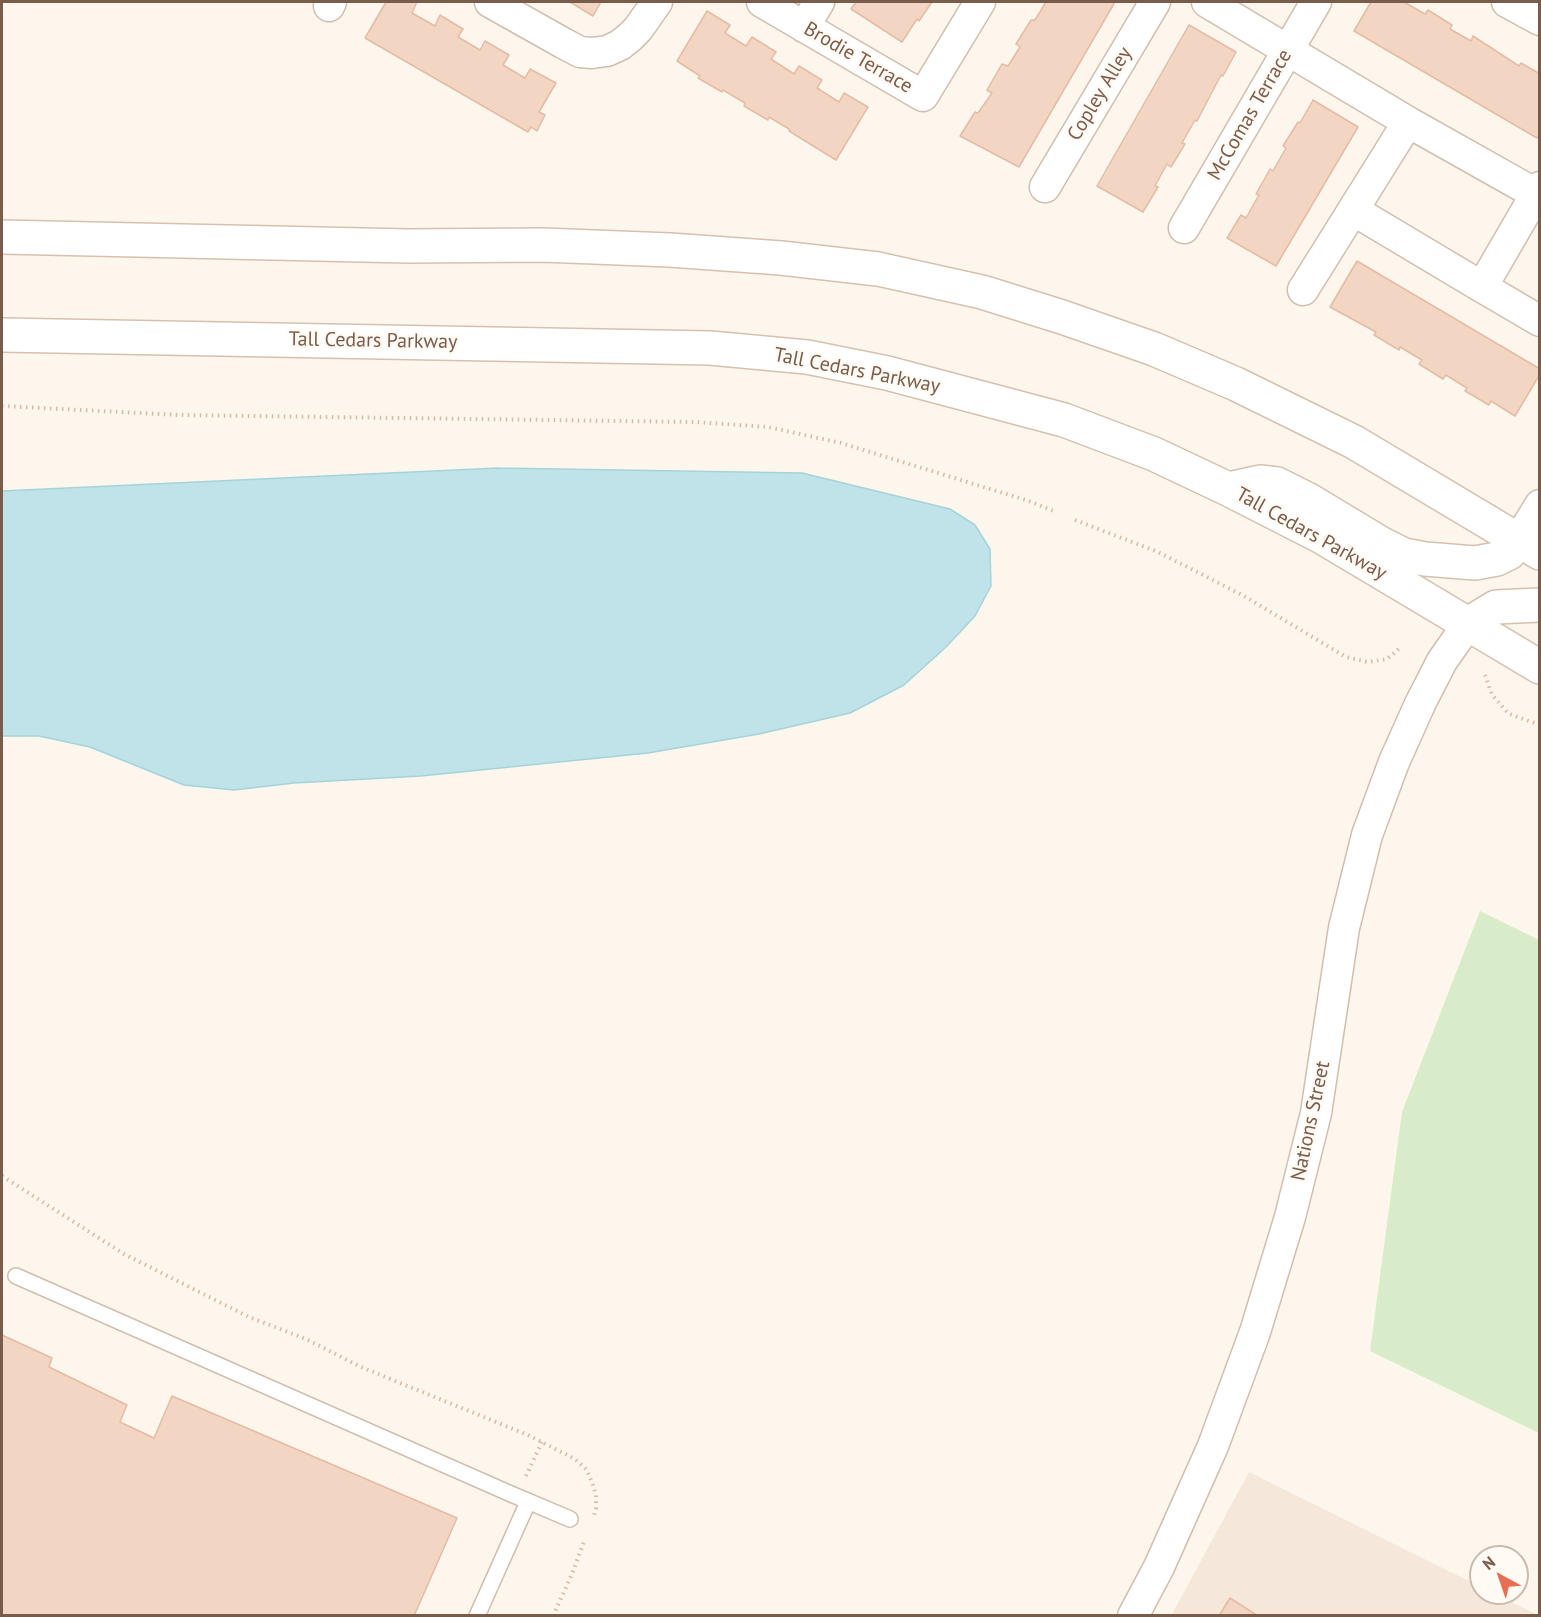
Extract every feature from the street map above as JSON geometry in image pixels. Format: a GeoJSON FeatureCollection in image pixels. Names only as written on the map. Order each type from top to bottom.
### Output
{"type":"FeatureCollection","features":[{"type":"Feature","properties":{"kind":"main road"},"geometry":{"type":"LineString","coordinates":[[2,237],[385,246],[543,245],[670,250],[781,258],[878,269],[982,292],[1062,317],[1154,349],[1236,384],[1354,442],[1529,547]]}},
{"type":"Feature","properties":{"kind":"main road","name":"Tall Cedars Parkway"},"geometry":{"type":"LineString","coordinates":[[2,335],[710,348],[807,357],[887,373],[1064,420],[1154,454],[1322,537],[1539,667]]}},
{"type":"Feature","properties":{"kind":"main road"},"geometry":{"type":"LineString","coordinates":[[1228,489],[1260,482],[1277,484],[1404,555],[1458,563],[1497,559],[1529,547]]}},
{"type":"Feature","properties":{"kind":"main road"},"geometry":{"type":"LineString","coordinates":[[1468,624],[1496,607],[1539,605]]}},
{"type":"Feature","properties":{"kind":"street"},"geometry":{"type":"LineString","coordinates":[[493,2],[580,52],[592,53],[607,51],[620,45],[638,29],[657,2]]}},
{"type":"Feature","properties":{"kind":"street","name":"Brodie Terrace"},"geometry":{"type":"LineString","coordinates":[[762,2],[923,96],[980,2]]}},
{"type":"Feature","properties":{"kind":"street"},"geometry":{"type":"LineString","coordinates":[[804,27],[819,2]]}},
{"type":"Feature","properties":{"kind":"street","name":"Copley Alley"},"geometry":{"type":"LineString","coordinates":[[1045,186],[1155,2]]}},
{"type":"Feature","properties":{"kind":"street"},"geometry":{"type":"LineString","coordinates":[[1207,2],[1288,48],[1408,122],[1538,191],[1482,287]]}},
{"type":"Feature","properties":{"kind":"street","name":"McComas Terrace"},"geometry":{"type":"LineString","coordinates":[[1184,228],[1316,2]]}},
{"type":"Feature","properties":{"kind":"street"},"geometry":{"type":"LineString","coordinates":[[1507,2],[1539,20]]}},
{"type":"Feature","properties":{"kind":"street"},"geometry":{"type":"LineString","coordinates":[[1304,290],[1408,122]]}},
{"type":"Feature","properties":{"kind":"street"},"geometry":{"type":"LineString","coordinates":[[1353,210],[1539,321]]}},
{"type":"Feature","properties":{"kind":"street"},"geometry":{"type":"LineString","coordinates":[[1529,547],[1539,506]]}},
{"type":"Feature","properties":{"kind":"street","name":"Nations Street"},"geometry":{"type":"LineString","coordinates":[[1133,1616],[1159,1567],[1213,1446],[1255,1332],[1290,1217],[1316,1113],[1344,928],[1367,835],[1394,762],[1420,704],[1442,661],[1468,624]]}},
{"type":"Feature","properties":{"kind":"lane"},"geometry":{"type":"LineString","coordinates":[[16,1276],[570,1519]]}},
{"type":"Feature","properties":{"kind":"lane"},"geometry":{"type":"LineString","coordinates":[[477,1616],[528,1502]]}},
{"type":"Feature","properties":{"kind":"path"},"geometry":{"type":"LineString","coordinates":[[2,406],[179,415],[696,422],[768,428],[841,443],[1029,501],[1056,512]]}},
{"type":"Feature","properties":{"kind":"path"},"geometry":{"type":"LineString","coordinates":[[1075,520],[1158,552],[1244,596],[1346,657],[1368,662],[1387,659],[1401,647]]}},
{"type":"Feature","properties":{"kind":"path"},"geometry":{"type":"LineString","coordinates":[[1485,675],[1492,695],[1509,714],[1539,725]]}},
{"type":"Feature","properties":{"kind":"path"},"geometry":{"type":"LineString","coordinates":[[2,1176],[124,1254],[249,1317],[306,1339],[361,1367],[471,1411],[575,1459],[586,1469],[596,1495],[596,1509],[592,1519]]}},
{"type":"Feature","properties":{"kind":"path"},"geometry":{"type":"LineString","coordinates":[[525,1480],[542,1442]]}},
{"type":"Feature","properties":{"kind":"path"},"geometry":{"type":"LineString","coordinates":[[553,1616],[588,1530]]}},
{"type":"Feature","properties":{"kind":"shaded area"},"geometry":{"type":"Polygon","coordinates":[[[1249,1472],[1469,1581],[1469,1605],[1518,1605],[1538,1615],[1171,1616],[1249,1472]]]}},
{"type":"Feature","properties":{"kind":"green space"},"geometry":{"type":"Polygon","coordinates":[[[1480,911],[1539,940],[1539,1433],[1370,1351],[1402,1112],[1480,911]]]}},
{"type":"Feature","properties":{"kind":"water"},"geometry":{"type":"Polygon","coordinates":[[[498,468],[802,473],[950,509],[975,525],[990,549],[991,586],[975,616],[946,647],[904,685],[850,713],[759,734],[648,753],[421,776],[294,783],[234,790],[184,785],[90,747],[39,736],[2,736],[2,491],[498,468]]]}},
{"type":"Feature","properties":{"kind":"building"},"geometry":{"type":"Polygon","coordinates":[[[386,2],[417,2],[412,13],[435,26],[440,15],[463,29],[458,37],[480,50],[485,41],[509,55],[503,65],[525,78],[530,69],[556,83],[539,112],[545,115],[537,131],[531,127],[528,132],[365,38],[386,2]]]}},
{"type":"Feature","properties":{"kind":"building"},"geometry":{"type":"Polygon","coordinates":[[[570,2],[601,2],[593,16],[570,2]]]}},
{"type":"Feature","properties":{"kind":"building"},"geometry":{"type":"Polygon","coordinates":[[[856,2],[932,2],[902,42],[851,9],[856,2]]]}},
{"type":"Feature","properties":{"kind":"building"},"geometry":{"type":"Polygon","coordinates":[[[1046,2],[1115,2],[1019,167],[960,136],[975,112],[978,113],[992,93],[987,90],[1002,64],[1008,66],[1020,47],[1016,44],[1046,2]]]}},
{"type":"Feature","properties":{"kind":"building"},"geometry":{"type":"Polygon","coordinates":[[[1371,2],[1404,2],[1425,14],[1428,10],[1452,25],[1450,29],[1471,41],[1473,36],[1519,66],[1521,63],[1540,74],[1540,134],[1537,138],[1354,31],[1371,2]]]}},
{"type":"Feature","properties":{"kind":"building"},"geometry":{"type":"Polygon","coordinates":[[[707,11],[730,25],[725,33],[746,46],[752,37],[776,52],[771,59],[794,74],[799,66],[822,80],[817,88],[839,102],[844,93],[868,107],[836,160],[769,117],[768,120],[744,106],[745,103],[698,78],[700,76],[677,61],[707,11]]]}},
{"type":"Feature","properties":{"kind":"building"},"geometry":{"type":"Polygon","coordinates":[[[1189,25],[1236,52],[1182,143],[1185,144],[1171,167],[1167,164],[1155,186],[1158,187],[1143,212],[1097,186],[1189,25]]]}},
{"type":"Feature","properties":{"kind":"building"},"geometry":{"type":"Polygon","coordinates":[[[1313,100],[1358,127],[1276,266],[1227,238],[1241,215],[1246,218],[1270,169],[1273,171],[1286,148],[1283,146],[1313,100]]]}},
{"type":"Feature","properties":{"kind":"building"},"geometry":{"type":"Polygon","coordinates":[[[1357,261],[1540,369],[1540,374],[1515,416],[1491,401],[1489,405],[1465,391],[1467,388],[1446,375],[1443,379],[1419,364],[1422,360],[1400,347],[1399,350],[1374,335],[1376,332],[1330,307],[1357,261]]]}},
{"type":"Feature","properties":{"kind":"building"},"geometry":{"type":"Polygon","coordinates":[[[2,1335],[52,1358],[49,1367],[127,1405],[120,1422],[154,1438],[172,1396],[457,1518],[414,1616],[2,1616],[2,1335]]]}},
{"type":"Feature","properties":{"kind":"building"},"geometry":{"type":"Polygon","coordinates":[[[1230,1598],[1258,1616],[1219,1616],[1230,1598]]]}}]}
